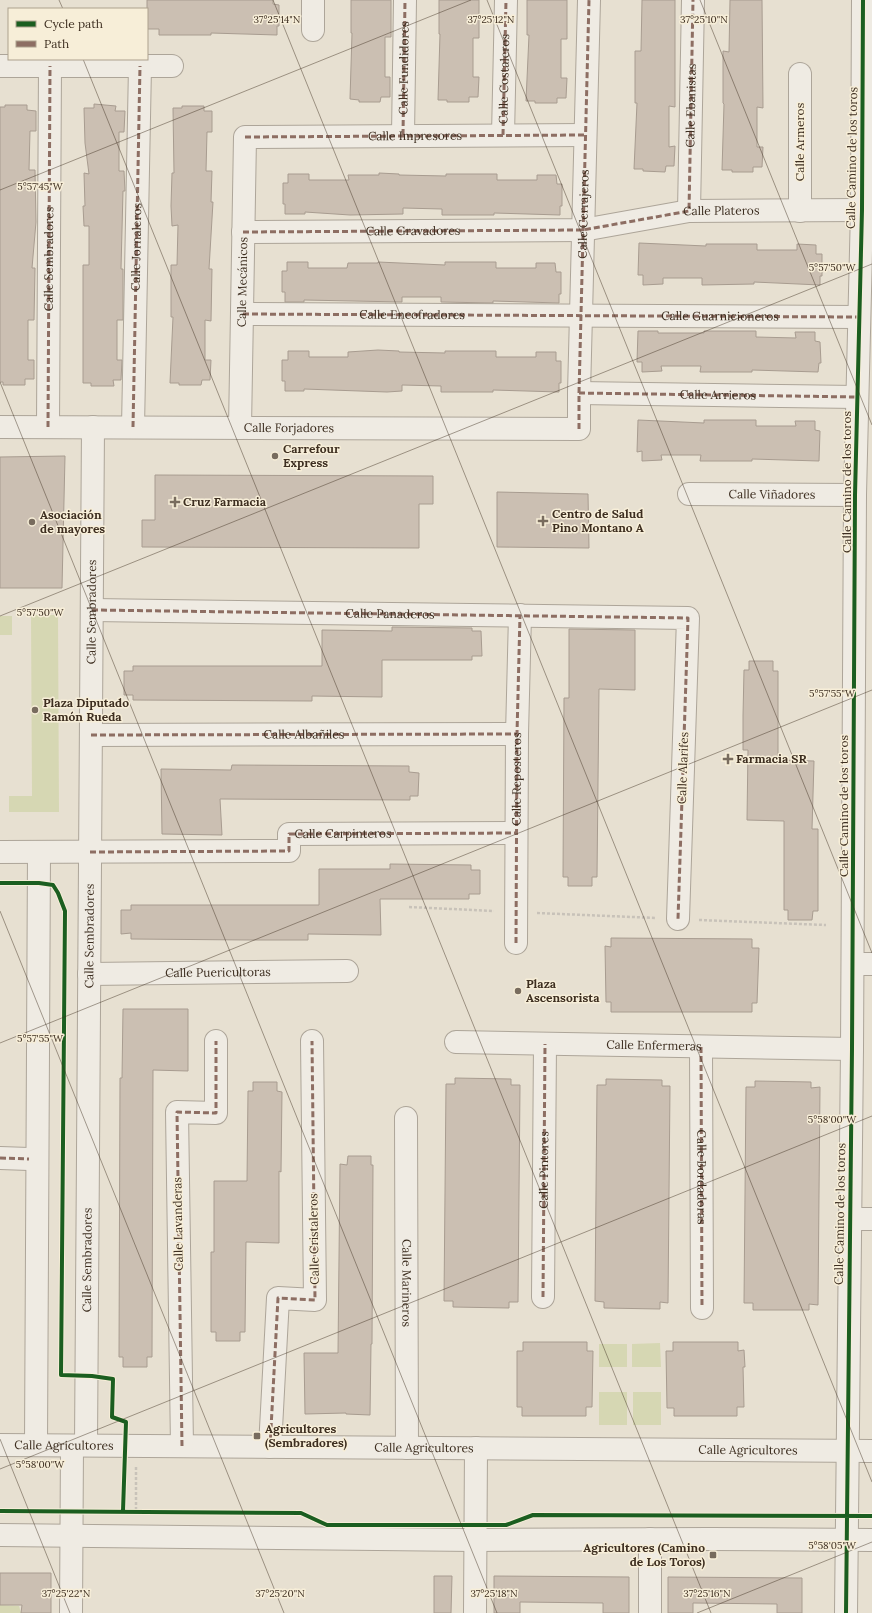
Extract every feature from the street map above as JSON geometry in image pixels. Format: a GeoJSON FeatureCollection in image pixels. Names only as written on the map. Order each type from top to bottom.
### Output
{"type":"FeatureCollection","features":[{"type":"Feature","properties":{"kind":"street"},"geometry":{"type":"LineString","coordinates":[[313,0],[313,30]]}},
{"type":"Feature","properties":{"kind":"street","name":"Calle Fundidores"},"geometry":{"type":"LineString","coordinates":[[403,135],[405,0]]}},
{"type":"Feature","properties":{"kind":"street","name":"Calle Costaleros"},"geometry":{"type":"LineString","coordinates":[[503,135],[506,0]]}},
{"type":"Feature","properties":{"kind":"street","name":"Calle Cerrajeros"},"geometry":{"type":"LineString","coordinates":[[579,429],[589,0]]}},
{"type":"Feature","properties":{"kind":"street","name":"Calle Ebanistas"},"geometry":{"type":"LineString","coordinates":[[689,211],[693,0]]}},
{"type":"Feature","properties":{"kind":"street","name":"Calle Camino de los toros"},"geometry":{"type":"LineString","coordinates":[[846,1613],[852,1049],[862,964],[863,720],[861,483],[857,396],[868,61],[863,0]]}},
{"type":"Feature","properties":{"kind":"street"},"geometry":{"type":"LineString","coordinates":[[0,66],[172,66]]}},
{"type":"Feature","properties":{"kind":"street","name":"Calle Sembradores"},"geometry":{"type":"LineString","coordinates":[[48,427],[50,66]]}},
{"type":"Feature","properties":{"kind":"street","name":"Calle Jornaleros"},"geometry":{"type":"LineString","coordinates":[[133,427],[140,66]]}},
{"type":"Feature","properties":{"kind":"street","name":"Calle Armeros"},"geometry":{"type":"LineString","coordinates":[[800,74],[800,211]]}},
{"type":"Feature","properties":{"kind":"street","name":"Calle Impresores"},"geometry":{"type":"LineString","coordinates":[[245,137],[586,135]]}},
{"type":"Feature","properties":{"kind":"street","name":"Calle Mecánicos"},"geometry":{"type":"LineString","coordinates":[[240,428],[245,137]]}},
{"type":"Feature","properties":{"kind":"street"},"geometry":{"type":"LineString","coordinates":[[862,210],[872,174]]}},
{"type":"Feature","properties":{"kind":"street","name":"Calle Plateros"},"geometry":{"type":"LineString","coordinates":[[583,230],[689,211],[862,210]]}},
{"type":"Feature","properties":{"kind":"street","name":"Calle Gravadores"},"geometry":{"type":"LineString","coordinates":[[243,232],[583,230]]}},
{"type":"Feature","properties":{"kind":"street","name":"Calle Encofradores"},"geometry":{"type":"LineString","coordinates":[[243,314],[581,316]]}},
{"type":"Feature","properties":{"kind":"street","name":"Calle Guarnicioneros"},"geometry":{"type":"LineString","coordinates":[[581,316],[860,317]]}},
{"type":"Feature","properties":{"kind":"street","name":"Calle Arrieros"},"geometry":{"type":"LineString","coordinates":[[579,393],[857,396]]}},
{"type":"Feature","properties":{"kind":"street","name":"Calle Forjadores"},"geometry":{"type":"LineString","coordinates":[[0,427],[579,429]]}},
{"type":"Feature","properties":{"kind":"street","name":"Calle Sembradores"},"geometry":{"type":"LineString","coordinates":[[70,1613],[71,1536],[79,1446],[89,974],[92,427]]}},
{"type":"Feature","properties":{"kind":"street","name":"Calle Viñadores"},"geometry":{"type":"LineString","coordinates":[[689,494],[861,483]]}},
{"type":"Feature","properties":{"kind":"street","name":"Calle Panaderos"},"geometry":{"type":"LineString","coordinates":[[92,610],[520,614],[688,618]]}},
{"type":"Feature","properties":{"kind":"street","name":"Calle Reposteros"},"geometry":{"type":"LineString","coordinates":[[516,943],[516,734],[520,614]]}},
{"type":"Feature","properties":{"kind":"street","name":"Calle Alarifes"},"geometry":{"type":"LineString","coordinates":[[678,919],[688,618]]}},
{"type":"Feature","properties":{"kind":"street","name":"Calle Albañiles"},"geometry":{"type":"LineString","coordinates":[[91,735],[516,734]]}},
{"type":"Feature","properties":{"kind":"street","name":"Calle Carpinteros"},"geometry":{"type":"LineString","coordinates":[[90,852],[289,851],[289,834],[516,833]]}},
{"type":"Feature","properties":{"kind":"street"},"geometry":{"type":"LineString","coordinates":[[0,852],[90,852]]}},
{"type":"Feature","properties":{"kind":"street"},"geometry":{"type":"LineString","coordinates":[[36,1445],[39,852]]}},
{"type":"Feature","properties":{"kind":"street","name":"Calle Puericultoras"},"geometry":{"type":"LineString","coordinates":[[89,974],[346,971]]}},
{"type":"Feature","properties":{"kind":"street","name":"Calle Cristaleros"},"geometry":{"type":"LineString","coordinates":[[270,1447],[278,1298],[315,1300],[312,1040]]}},
{"type":"Feature","properties":{"kind":"street","name":"Calle Lavanderas"},"geometry":{"type":"LineString","coordinates":[[182,1446],[176,1112],[216,1113],[216,1041]]}},
{"type":"Feature","properties":{"kind":"street","name":"Calle Enfermeras"},"geometry":{"type":"LineString","coordinates":[[456,1042],[852,1049]]}},
{"type":"Feature","properties":{"kind":"street","name":"Calle Pintores"},"geometry":{"type":"LineString","coordinates":[[543,1297],[545,1044]]}},
{"type":"Feature","properties":{"kind":"street","name":"Calle Bordadoras"},"geometry":{"type":"LineString","coordinates":[[701,1047],[702,1308]]}},
{"type":"Feature","properties":{"kind":"street","name":"Calle Marineros"},"geometry":{"type":"LineString","coordinates":[[406,1118],[407,1448]]}},
{"type":"Feature","properties":{"kind":"street"},"geometry":{"type":"LineString","coordinates":[[0,1158],[29,1159]]}},
{"type":"Feature","properties":{"kind":"street"},"geometry":{"type":"LineString","coordinates":[[850,1219],[872,1219]]}},
{"type":"Feature","properties":{"kind":"street","name":"Calle Agricultores"},"geometry":{"type":"LineString","coordinates":[[0,1445],[872,1451]]}},
{"type":"Feature","properties":{"kind":"street"},"geometry":{"type":"LineString","coordinates":[[475,1613],[476,1448]]}},
{"type":"Feature","properties":{"kind":"street"},"geometry":{"type":"LineString","coordinates":[[0,1536],[475,1540],[872,1540]]}},
{"type":"Feature","properties":{"kind":"street"},"geometry":{"type":"LineString","coordinates":[[650,1540],[650,1613]]}},
{"type":"Feature","properties":{"kind":"path"},"geometry":{"type":"LineString","coordinates":[[409,907],[826,925]]}},
{"type":"Feature","properties":{"kind":"path"},"geometry":{"type":"LineString","coordinates":[[136,1465],[136,1511]]}},
{"type":"Feature","properties":{"kind":"path"},"geometry":{"type":"LineString","coordinates":[[130,1511],[144,1511]]}},
{"type":"Feature","properties":{"kind":"green space"},"geometry":{"type":"Polygon","coordinates":[[[31,615],[58,615],[59,812],[9,812],[9,796],[32,796],[31,615]]]}},
{"type":"Feature","properties":{"kind":"green space"},"geometry":{"type":"Polygon","coordinates":[[[0,616],[12,616],[12,635],[0,635],[0,616]]]}},
{"type":"Feature","properties":{"kind":"green space"},"geometry":{"type":"Polygon","coordinates":[[[660,1343],[661,1367],[632,1367],[632,1344],[660,1343]]]}},
{"type":"Feature","properties":{"kind":"green space"},"geometry":{"type":"Polygon","coordinates":[[[599,1344],[627,1344],[627,1367],[599,1367],[599,1344]]]}},
{"type":"Feature","properties":{"kind":"green space"},"geometry":{"type":"Polygon","coordinates":[[[599,1392],[627,1392],[627,1425],[599,1425],[599,1392]]]}},
{"type":"Feature","properties":{"kind":"green space"},"geometry":{"type":"Polygon","coordinates":[[[633,1392],[661,1392],[661,1425],[633,1425],[633,1392]]]}},
{"type":"Feature","properties":{"kind":"green space"},"geometry":{"type":"Polygon","coordinates":[[[0,1605],[19,1606],[21,1613],[0,1613],[0,1605]]]}},
{"type":"Feature","properties":{"kind":"building"},"geometry":{"type":"Polygon","coordinates":[[[147,0],[273,0],[273,4],[279,5],[279,26],[277,26],[277,35],[211,33],[211,35],[159,35],[159,29],[148,29],[147,0]]]}},
{"type":"Feature","properties":{"kind":"building"},"geometry":{"type":"Polygon","coordinates":[[[351,0],[391,0],[391,37],[385,37],[385,77],[390,77],[390,97],[381,97],[380,102],[359,102],[359,100],[350,99],[352,33],[351,0]]]}},
{"type":"Feature","properties":{"kind":"building"},"geometry":{"type":"Polygon","coordinates":[[[439,0],[479,0],[479,38],[473,38],[473,77],[479,77],[478,97],[469,97],[469,102],[447,102],[447,100],[438,100],[440,34],[439,0]]]}},
{"type":"Feature","properties":{"kind":"building"},"geometry":{"type":"Polygon","coordinates":[[[527,0],[567,0],[567,39],[561,39],[561,78],[567,78],[566,98],[557,98],[557,103],[535,103],[535,101],[526,101],[529,35],[527,35],[527,0]]]}},
{"type":"Feature","properties":{"kind":"building"},"geometry":{"type":"Polygon","coordinates":[[[642,0],[675,0],[675,107],[669,106],[669,147],[675,146],[674,166],[666,166],[665,172],[634,169],[637,103],[635,103],[635,51],[641,51],[642,0]]]}},
{"type":"Feature","properties":{"kind":"building"},"geometry":{"type":"Polygon","coordinates":[[[730,0],[762,0],[763,108],[757,107],[757,147],[763,147],[762,167],[753,167],[753,172],[732,172],[732,170],[722,170],[724,104],[723,51],[729,52],[730,0]]]}},
{"type":"Feature","properties":{"kind":"building"},"geometry":{"type":"Polygon","coordinates":[[[94,104],[116,106],[115,111],[125,111],[124,132],[119,132],[119,171],[124,171],[125,191],[123,191],[121,269],[123,269],[123,320],[117,320],[117,360],[122,360],[121,380],[113,380],[114,386],[91,386],[91,383],[83,383],[83,265],[89,265],[89,226],[84,226],[83,206],[85,206],[84,173],[89,174],[85,143],[84,108],[94,108],[94,104]]]}},
{"type":"Feature","properties":{"kind":"building"},"geometry":{"type":"Polygon","coordinates":[[[5,105],[27,105],[27,110],[36,111],[36,131],[30,131],[29,170],[35,170],[36,222],[32,268],[35,268],[34,320],[28,320],[28,360],[34,360],[34,379],[25,379],[25,385],[3,385],[3,382],[0,382],[0,107],[5,107],[5,105]]]}},
{"type":"Feature","properties":{"kind":"building"},"geometry":{"type":"Polygon","coordinates":[[[182,106],[204,106],[204,111],[212,111],[212,132],[207,132],[206,171],[212,171],[211,202],[213,202],[209,269],[212,269],[211,321],[205,320],[205,360],[211,360],[210,380],[202,380],[201,385],[179,385],[179,383],[170,383],[173,317],[171,317],[171,265],[177,265],[178,225],[172,226],[171,206],[172,173],[174,173],[173,108],[182,108],[182,106]]]}},
{"type":"Feature","properties":{"kind":"building"},"geometry":{"type":"Polygon","coordinates":[[[379,173],[446,176],[446,174],[497,174],[497,180],[537,180],[537,175],[556,175],[557,184],[562,184],[562,206],[560,206],[560,215],[494,213],[494,215],[442,215],[442,209],[403,208],[403,214],[350,215],[305,212],[305,214],[285,214],[285,204],[283,204],[283,183],[288,183],[288,174],[309,174],[309,180],[349,180],[348,175],[379,175],[379,173]]]}},
{"type":"Feature","properties":{"kind":"building"},"geometry":{"type":"Polygon","coordinates":[[[639,243],[706,246],[706,244],[757,244],[757,250],[797,250],[797,244],[816,245],[816,254],[822,254],[822,276],[820,276],[820,285],[754,282],[754,284],[702,285],[702,278],[663,278],[663,284],[643,285],[643,275],[638,275],[639,243]]]}},
{"type":"Feature","properties":{"kind":"building"},"geometry":{"type":"Polygon","coordinates":[[[287,262],[308,262],[308,268],[347,268],[348,263],[378,262],[445,265],[445,262],[496,262],[496,268],[536,268],[536,263],[555,263],[556,272],[561,272],[561,294],[559,294],[559,303],[493,301],[493,303],[441,302],[441,297],[402,297],[402,302],[304,300],[304,302],[285,302],[285,292],[282,292],[282,271],[287,271],[287,262]]]}},
{"type":"Feature","properties":{"kind":"building"},"geometry":{"type":"Polygon","coordinates":[[[638,331],[658,331],[658,333],[704,333],[704,331],[756,331],[756,337],[796,338],[795,332],[815,332],[815,341],[820,342],[821,363],[819,363],[818,372],[752,370],[752,372],[700,372],[701,366],[661,366],[662,371],[642,372],[642,362],[637,362],[638,331]]]}},
{"type":"Feature","properties":{"kind":"building"},"geometry":{"type":"Polygon","coordinates":[[[378,350],[445,353],[445,351],[496,351],[496,357],[536,357],[536,352],[556,352],[556,361],[561,361],[561,383],[559,383],[559,392],[493,390],[493,392],[441,392],[441,386],[402,385],[402,391],[387,392],[304,389],[304,391],[285,391],[285,381],[282,381],[282,360],[288,360],[288,351],[309,351],[309,357],[348,357],[348,352],[378,350]]]}},
{"type":"Feature","properties":{"kind":"building"},"geometry":{"type":"Polygon","coordinates":[[[638,420],[704,423],[704,420],[756,420],[756,426],[796,426],[795,421],[815,421],[815,430],[820,431],[819,461],[752,459],[752,461],[700,461],[701,455],[661,455],[662,460],[642,461],[642,451],[637,452],[638,420]]]}},
{"type":"Feature","properties":{"kind":"building","name":"Asociación de mayores"},"geometry":{"type":"Polygon","coordinates":[[[65,456],[62,588],[0,588],[0,457],[65,456]]]}},
{"type":"Feature","properties":{"kind":"building"},"geometry":{"type":"Polygon","coordinates":[[[155,475],[433,476],[433,504],[419,504],[419,548],[142,547],[142,520],[155,520],[155,475]]]}},
{"type":"Feature","properties":{"kind":"building","name":"Centro de Salud Pino Montano A"},"geometry":{"type":"Polygon","coordinates":[[[497,492],[588,494],[589,548],[497,547],[497,492]]]}},
{"type":"Feature","properties":{"kind":"building"},"geometry":{"type":"Polygon","coordinates":[[[392,627],[472,628],[472,631],[481,631],[482,656],[472,656],[472,660],[382,660],[382,697],[312,696],[312,701],[133,700],[133,695],[124,695],[124,671],[133,671],[133,666],[322,666],[322,630],[392,631],[392,627]]]}},
{"type":"Feature","properties":{"kind":"building"},"geometry":{"type":"Polygon","coordinates":[[[569,629],[635,630],[635,690],[599,689],[597,877],[592,877],[592,886],[568,886],[568,877],[563,877],[564,698],[569,698],[569,629]]]}},
{"type":"Feature","properties":{"kind":"building"},"geometry":{"type":"Polygon","coordinates":[[[749,661],[773,661],[773,671],[778,671],[778,760],[814,761],[812,829],[818,829],[818,911],[813,911],[812,920],[788,920],[788,910],[784,910],[784,821],[747,820],[748,750],[743,750],[743,716],[744,670],[749,670],[749,661]]]}},
{"type":"Feature","properties":{"kind":"building"},"geometry":{"type":"Polygon","coordinates":[[[232,765],[409,766],[409,772],[419,773],[418,796],[410,796],[410,800],[220,799],[222,835],[162,834],[161,769],[231,770],[232,765]]]}},
{"type":"Feature","properties":{"kind":"building"},"geometry":{"type":"Polygon","coordinates":[[[390,864],[471,865],[471,870],[480,870],[480,894],[469,894],[469,899],[380,899],[381,935],[308,934],[308,940],[249,940],[131,939],[131,933],[121,934],[121,910],[131,910],[131,905],[319,905],[319,869],[390,869],[390,864]]]}},
{"type":"Feature","properties":{"kind":"building"},"geometry":{"type":"Polygon","coordinates":[[[611,938],[752,939],[752,948],[759,948],[757,1003],[752,1003],[752,1012],[611,1012],[611,1002],[606,1002],[605,946],[611,947],[611,938]]]}},
{"type":"Feature","properties":{"kind":"building"},"geometry":{"type":"Polygon","coordinates":[[[123,1009],[188,1009],[188,1071],[153,1070],[152,1357],[147,1357],[147,1367],[123,1367],[123,1357],[119,1357],[120,1078],[122,1078],[123,1009]]]}},
{"type":"Feature","properties":{"kind":"building"},"geometry":{"type":"Polygon","coordinates":[[[455,1078],[511,1079],[511,1085],[520,1085],[518,1302],[509,1302],[509,1308],[453,1307],[453,1301],[444,1301],[446,1084],[455,1084],[455,1078]]]}},
{"type":"Feature","properties":{"kind":"building"},"geometry":{"type":"Polygon","coordinates":[[[606,1079],[662,1080],[662,1086],[670,1086],[668,1303],[660,1302],[660,1309],[604,1308],[604,1302],[595,1301],[597,1085],[606,1085],[606,1079]]]}},
{"type":"Feature","properties":{"kind":"building"},"geometry":{"type":"Polygon","coordinates":[[[755,1081],[811,1082],[811,1088],[820,1087],[818,1305],[809,1304],[809,1310],[753,1310],[753,1303],[744,1303],[746,1087],[755,1087],[755,1081]]]}},
{"type":"Feature","properties":{"kind":"building"},"geometry":{"type":"Polygon","coordinates":[[[253,1082],[277,1082],[277,1091],[282,1092],[281,1172],[279,1171],[279,1243],[246,1242],[245,1332],[240,1332],[240,1341],[216,1341],[216,1332],[211,1332],[211,1252],[214,1252],[214,1181],[247,1181],[248,1091],[253,1091],[253,1082]]]}},
{"type":"Feature","properties":{"kind":"building"},"geometry":{"type":"Polygon","coordinates":[[[348,1156],[371,1156],[371,1165],[373,1165],[370,1415],[346,1413],[305,1414],[304,1353],[338,1353],[340,1164],[347,1165],[348,1156]]]}},
{"type":"Feature","properties":{"kind":"building"},"geometry":{"type":"Polygon","coordinates":[[[523,1342],[587,1342],[587,1351],[593,1351],[592,1407],[586,1407],[586,1416],[522,1416],[522,1407],[517,1407],[517,1351],[523,1351],[523,1342]]]}},
{"type":"Feature","properties":{"kind":"building"},"geometry":{"type":"Polygon","coordinates":[[[673,1342],[738,1342],[738,1351],[744,1350],[745,1367],[743,1367],[744,1407],[737,1407],[737,1416],[674,1416],[674,1408],[667,1408],[666,1351],[673,1351],[673,1342]]]}},
{"type":"Feature","properties":{"kind":"building"},"geometry":{"type":"Polygon","coordinates":[[[0,1573],[51,1573],[51,1613],[21,1613],[22,1605],[0,1605],[0,1573]]]}},
{"type":"Feature","properties":{"kind":"building"},"geometry":{"type":"Polygon","coordinates":[[[434,1576],[452,1576],[451,1613],[434,1613],[434,1576]]]}},
{"type":"Feature","properties":{"kind":"building"},"geometry":{"type":"Polygon","coordinates":[[[494,1576],[629,1577],[629,1613],[603,1613],[603,1603],[520,1602],[520,1613],[494,1613],[494,1576]]]}},
{"type":"Feature","properties":{"kind":"building"},"geometry":{"type":"Polygon","coordinates":[[[668,1577],[802,1578],[802,1613],[777,1613],[777,1604],[693,1603],[693,1613],[668,1613],[668,1577]]]}},
{"type":"Feature","properties":{"kind":"marked path"},"geometry":{"type":"LineString","coordinates":[[403,135],[405,0]]}},
{"type":"Feature","properties":{"kind":"marked path"},"geometry":{"type":"LineString","coordinates":[[503,135],[506,0]]}},
{"type":"Feature","properties":{"kind":"marked path"},"geometry":{"type":"LineString","coordinates":[[579,429],[589,0]]}},
{"type":"Feature","properties":{"kind":"marked path"},"geometry":{"type":"LineString","coordinates":[[243,232],[583,230],[689,211],[693,0]]}},
{"type":"Feature","properties":{"kind":"marked path"},"geometry":{"type":"LineString","coordinates":[[48,427],[50,66]]}},
{"type":"Feature","properties":{"kind":"marked path"},"geometry":{"type":"LineString","coordinates":[[133,427],[140,66]]}},
{"type":"Feature","properties":{"kind":"marked path"},"geometry":{"type":"LineString","coordinates":[[245,137],[585,135]]}},
{"type":"Feature","properties":{"kind":"marked path"},"geometry":{"type":"LineString","coordinates":[[243,314],[859,317]]}},
{"type":"Feature","properties":{"kind":"marked path"},"geometry":{"type":"LineString","coordinates":[[579,393],[857,397]]}},
{"type":"Feature","properties":{"kind":"marked path"},"geometry":{"type":"LineString","coordinates":[[92,610],[688,618],[678,919]]}},
{"type":"Feature","properties":{"kind":"marked path"},"geometry":{"type":"LineString","coordinates":[[516,943],[517,734],[520,615]]}},
{"type":"Feature","properties":{"kind":"marked path"},"geometry":{"type":"LineString","coordinates":[[91,735],[517,734]]}},
{"type":"Feature","properties":{"kind":"marked path"},"geometry":{"type":"LineString","coordinates":[[90,852],[289,851],[289,834],[516,833]]}},
{"type":"Feature","properties":{"kind":"marked path"},"geometry":{"type":"LineString","coordinates":[[182,1446],[177,1112],[216,1113],[216,1041]]}},
{"type":"Feature","properties":{"kind":"marked path"},"geometry":{"type":"LineString","coordinates":[[270,1447],[278,1298],[315,1300],[312,1041]]}},
{"type":"Feature","properties":{"kind":"marked path"},"geometry":{"type":"LineString","coordinates":[[543,1297],[545,1044]]}},
{"type":"Feature","properties":{"kind":"marked path"},"geometry":{"type":"LineString","coordinates":[[701,1047],[702,1308]]}},
{"type":"Feature","properties":{"kind":"marked path"},"geometry":{"type":"LineString","coordinates":[[0,1158],[29,1159]]}},
{"type":"Feature","properties":{"kind":"cycle path"},"geometry":{"type":"LineString","coordinates":[[846,1613],[852,1049],[855,495],[862,210],[863,0]]}},
{"type":"Feature","properties":{"kind":"cycle path"},"geometry":{"type":"LineString","coordinates":[[0,883],[39,883],[53,885],[65,911],[61,1375],[92,1376],[113,1379],[112,1417],[126,1422],[123,1511]]}},
{"type":"Feature","properties":{"kind":"cycle path"},"geometry":{"type":"LineString","coordinates":[[0,1511],[301,1513],[327,1525],[506,1525],[533,1515],[872,1516]]}},
{"type":"Feature","properties":{"kind":"place","name":"Carrefour Express"},"geometry":{"type":"Point","coordinates":[275,456]}},
{"type":"Feature","properties":{"kind":"place","name":"Cruz Farmacia"},"geometry":{"type":"Point","coordinates":[175,502]}},
{"type":"Feature","properties":{"kind":"place","name":"Centro de Salud Pino Montano A"},"geometry":{"type":"Point","coordinates":[543,521]}},
{"type":"Feature","properties":{"kind":"place","name":"Asociación de mayores"},"geometry":{"type":"Point","coordinates":[32,522]}},
{"type":"Feature","properties":{"kind":"place","name":"Plaza Diputado Ramón Rueda"},"geometry":{"type":"Point","coordinates":[35,710]}},
{"type":"Feature","properties":{"kind":"place","name":"Farmacia SR"},"geometry":{"type":"Point","coordinates":[728,759]}},
{"type":"Feature","properties":{"kind":"place","name":"Plaza Ascensorista"},"geometry":{"type":"Point","coordinates":[518,991]}},
{"type":"Feature","properties":{"kind":"place","name":"Agricultores (Sembradores)"},"geometry":{"type":"Point","coordinates":[257,1436]}},
{"type":"Feature","properties":{"kind":"place","name":"Agricultores (Camino de Los Toros)"},"geometry":{"type":"Point","coordinates":[713,1555]}}]}
